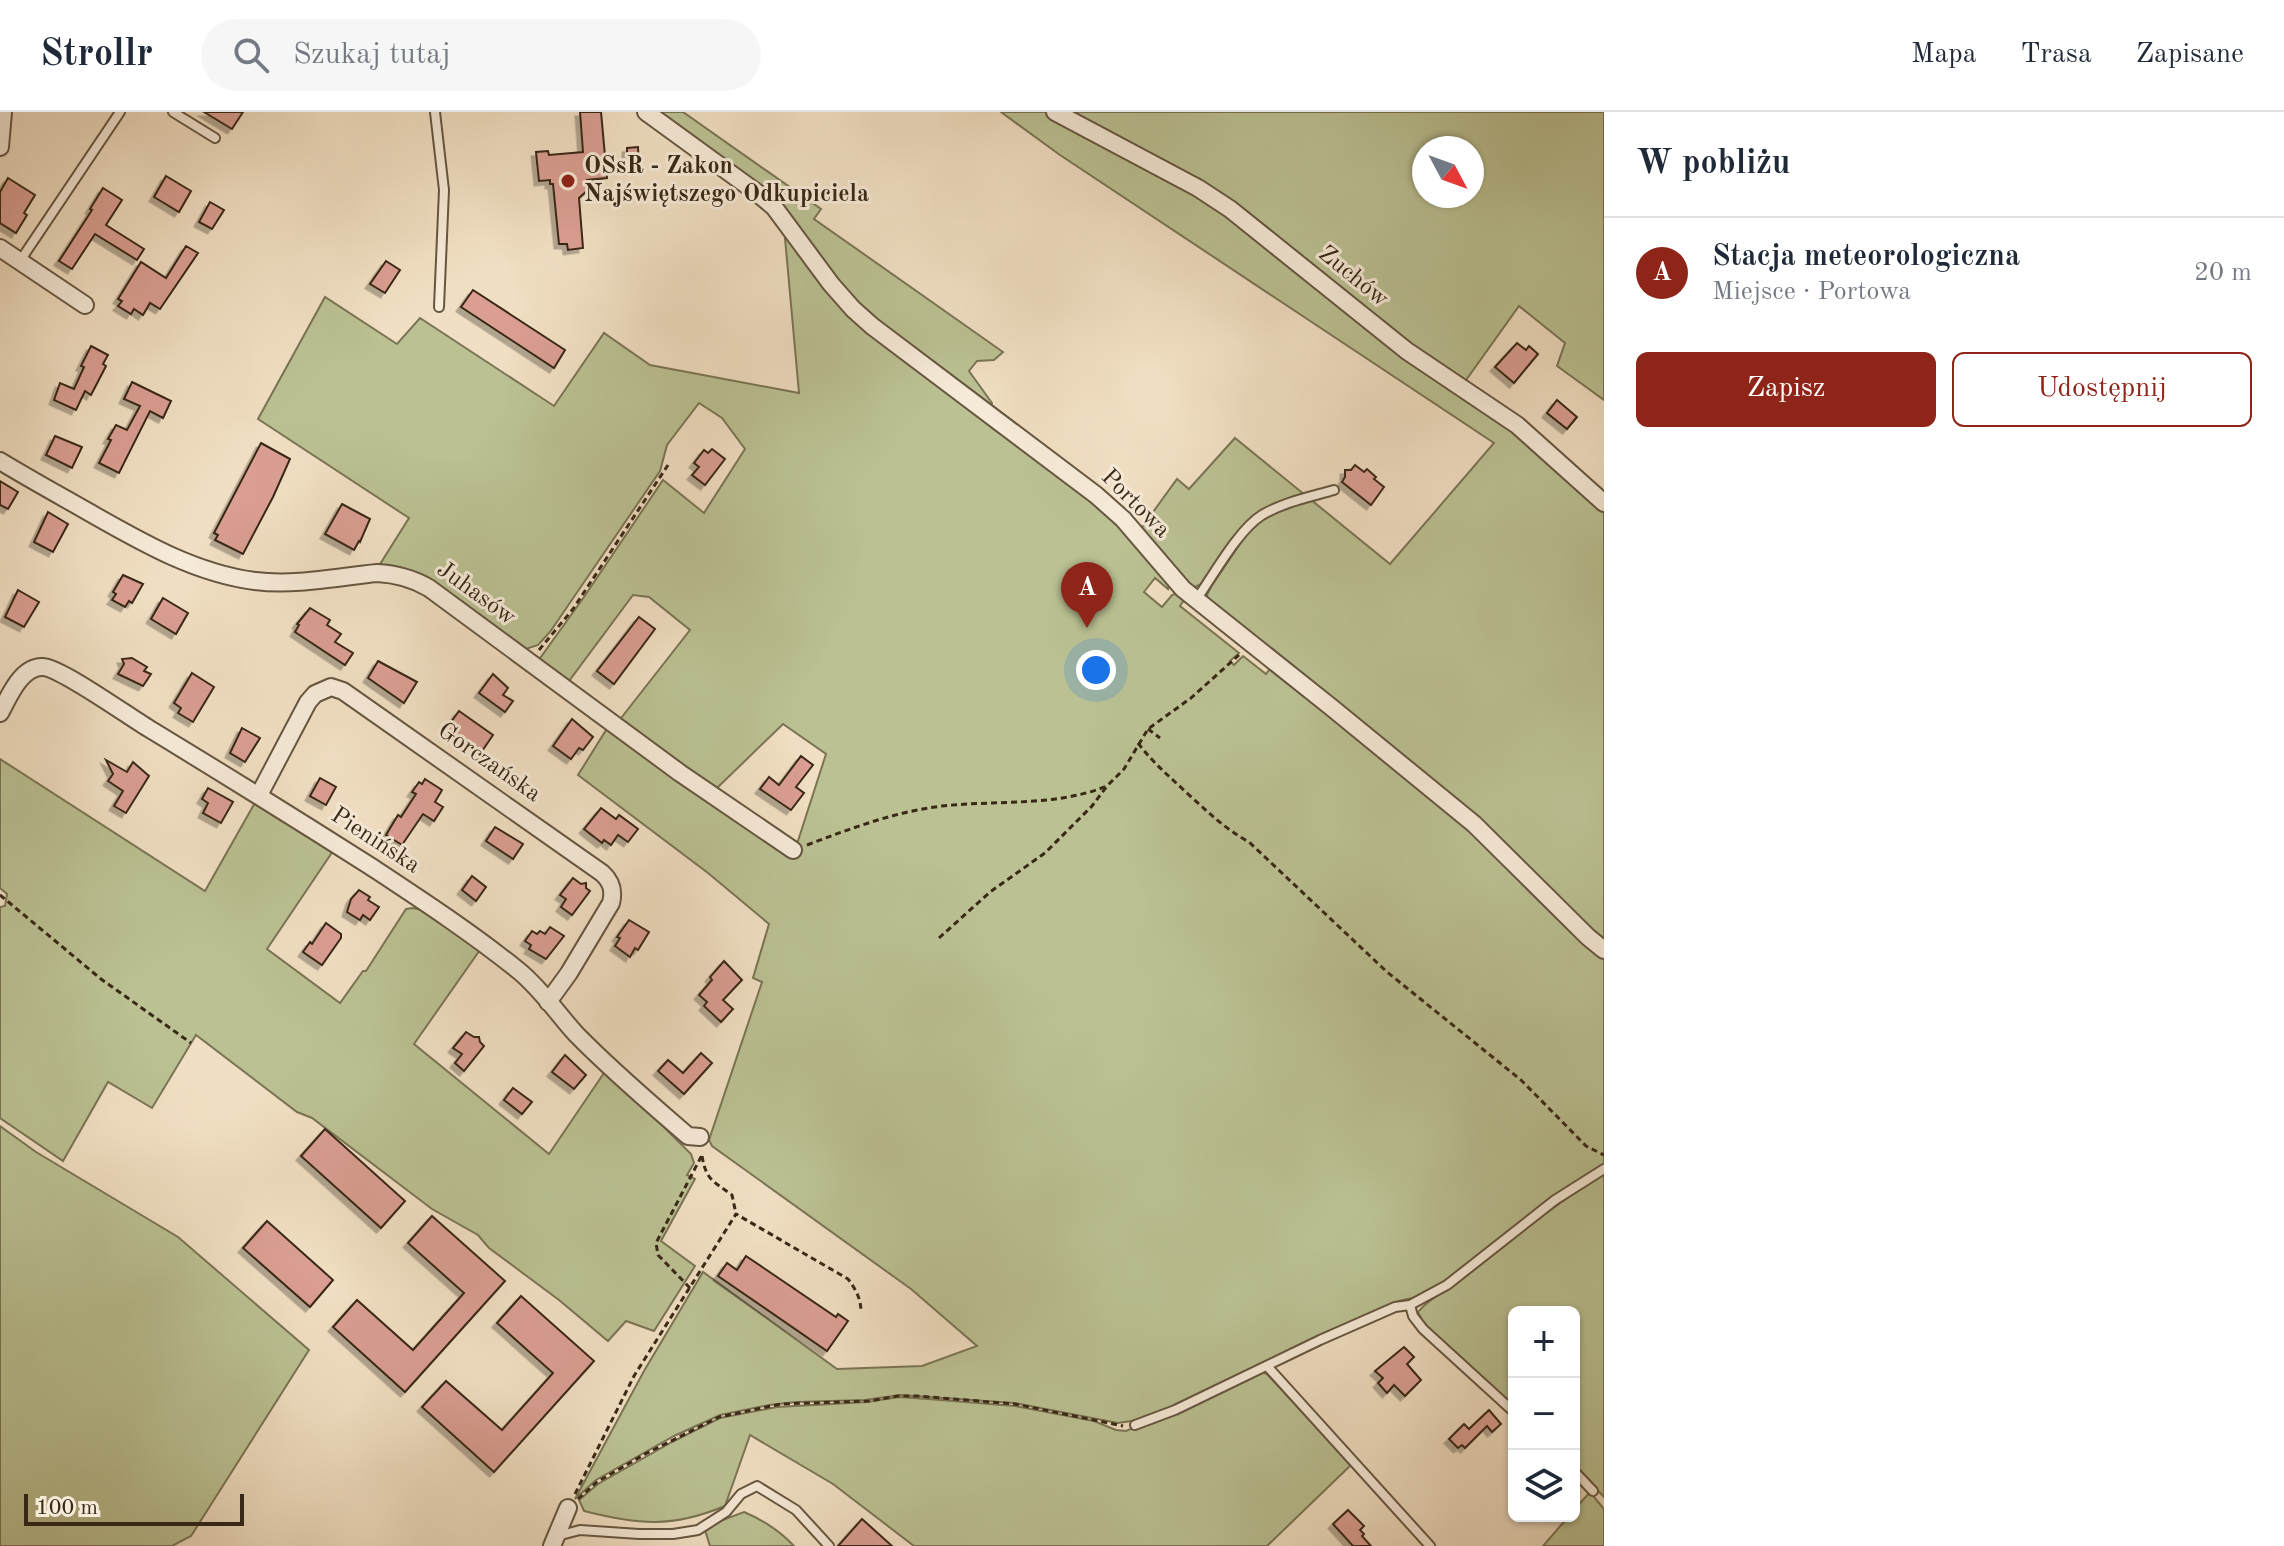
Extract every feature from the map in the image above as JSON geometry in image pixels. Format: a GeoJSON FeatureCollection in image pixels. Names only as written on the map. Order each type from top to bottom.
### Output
{"type":"FeatureCollection","features":[{"type":"Feature","properties":{"kind":"street"},"geometry":{"type":"LineString","coordinates":[[0,147],[3,112]]}},
{"type":"Feature","properties":{"kind":"street","name":"Portowa"},"geometry":{"type":"LineString","coordinates":[[646,112],[774,207],[853,309],[1096,495],[1123,519],[1170,575],[1196,600],[1474,824],[1604,950]]}},
{"type":"Feature","properties":{"kind":"street","name":"Zuchów"},"geometry":{"type":"LineString","coordinates":[[1055,112],[1198,188],[1230,209],[1407,351],[1517,425],[1604,503]]}},
{"type":"Feature","properties":{"kind":"street"},"geometry":{"type":"LineString","coordinates":[[0,248],[85,305]]}},
{"type":"Feature","properties":{"kind":"street","name":"Juhasów"},"geometry":{"type":"LineString","coordinates":[[0,461],[120,530],[186,563],[207,570],[271,582],[377,573],[417,581],[680,773],[793,850]]}},
{"type":"Feature","properties":{"kind":"street","name":"Pienińska"},"geometry":{"type":"LineString","coordinates":[[3,702],[29,671],[44,667],[51,669],[259,795],[411,893],[489,948],[521,973],[610,1067],[688,1136],[700,1137]]}},
{"type":"Feature","properties":{"kind":"street","name":"Gorczańska"},"geometry":{"type":"LineString","coordinates":[[259,795],[308,702],[315,694],[331,687],[343,691],[536,825],[602,873],[613,891],[611,903],[548,1002]]}},
{"type":"Feature","properties":{"kind":"street"},"geometry":{"type":"LineString","coordinates":[[554,1541],[568,1508]]}},
{"type":"Feature","properties":{"kind":"lane"},"geometry":{"type":"LineString","coordinates":[[20,261],[120,112]]}},
{"type":"Feature","properties":{"kind":"lane"},"geometry":{"type":"LineString","coordinates":[[173,112],[215,138]]}},
{"type":"Feature","properties":{"kind":"lane"},"geometry":{"type":"LineString","coordinates":[[435,112],[444,190],[439,307]]}},
{"type":"Feature","properties":{"kind":"lane"},"geometry":{"type":"LineString","coordinates":[[1196,600],[1247,527],[1262,515],[1288,503],[1334,490]]}},
{"type":"Feature","properties":{"kind":"lane"},"geometry":{"type":"LineString","coordinates":[[1135,1425],[1175,1410],[1395,1307],[1410,1305],[1447,1285],[1555,1200],[1604,1169]]}},
{"type":"Feature","properties":{"kind":"lane"},"geometry":{"type":"LineString","coordinates":[[1410,1305],[1413,1316],[1423,1329],[1508,1407]]}},
{"type":"Feature","properties":{"kind":"lane"},"geometry":{"type":"LineString","coordinates":[[1267,1366],[1430,1546]]}},
{"type":"Feature","properties":{"kind":"lane"},"geometry":{"type":"LineString","coordinates":[[1580,1477],[1593,1491]]}},
{"type":"Feature","properties":{"kind":"lane"},"geometry":{"type":"LineString","coordinates":[[554,1541],[580,1530],[661,1534],[698,1530],[726,1512],[741,1494],[757,1486],[796,1510],[829,1546]]}},
{"type":"Feature","properties":{"kind":"path"},"geometry":{"type":"LineString","coordinates":[[528,663],[573,609],[668,465]]}},
{"type":"Feature","properties":{"kind":"path"},"geometry":{"type":"LineString","coordinates":[[939,938],[990,892],[1045,853],[1124,769],[1148,729],[1191,698],[1251,644]]}},
{"type":"Feature","properties":{"kind":"path"},"geometry":{"type":"LineString","coordinates":[[1148,729],[1160,738]]}},
{"type":"Feature","properties":{"kind":"path"},"geometry":{"type":"LineString","coordinates":[[1138,743],[1155,765],[1230,832],[1249,842],[1387,972],[1521,1080],[1586,1146],[1604,1155]]}},
{"type":"Feature","properties":{"kind":"path"},"geometry":{"type":"LineString","coordinates":[[793,850],[827,835],[893,814],[943,806],[1079,796],[1107,786]]}},
{"type":"Feature","properties":{"kind":"path"},"geometry":{"type":"LineString","coordinates":[[0,895],[101,979],[191,1043]]}},
{"type":"Feature","properties":{"kind":"path"},"geometry":{"type":"LineString","coordinates":[[568,1508],[634,1376],[736,1214],[732,1195],[704,1170],[700,1137]]}},
{"type":"Feature","properties":{"kind":"path"},"geometry":{"type":"LineString","coordinates":[[690,1288],[658,1255],[656,1243],[702,1155]]}},
{"type":"Feature","properties":{"kind":"path"},"geometry":{"type":"LineString","coordinates":[[736,1214],[848,1279],[857,1291],[861,1313]]}},
{"type":"Feature","properties":{"kind":"path"},"geometry":{"type":"LineString","coordinates":[[568,1508],[597,1482],[719,1417],[781,1404],[917,1396],[1015,1404],[1095,1418],[1115,1425],[1135,1425]]}},
{"type":"Feature","properties":{"kind":"green space"},"geometry":{"type":"Polygon","coordinates":[[[653,112],[683,112],[821,209],[814,219],[1003,352],[994,360],[977,361],[969,371],[992,403],[989,409],[856,305],[794,224],[653,112]]]}},
{"type":"Feature","properties":{"kind":"green space"},"geometry":{"type":"Polygon","coordinates":[[[1001,112],[1048,112],[1196,192],[1493,411],[1604,508],[1604,945],[1209,602],[1207,595],[1250,529],[1264,518],[1310,499],[1390,564],[1494,443],[1060,155],[1001,112]]]}},
{"type":"Feature","properties":{"kind":"green space"},"geometry":{"type":"Polygon","coordinates":[[[1061,112],[1604,112],[1604,400],[1557,366],[1565,343],[1519,306],[1464,383],[1409,348],[1232,205],[1061,112]]]}},
{"type":"Feature","properties":{"kind":"green space"},"geometry":{"type":"Polygon","coordinates":[[[784,227],[808,262],[990,421],[992,428],[1053,469],[1119,523],[1169,583],[1168,589],[1155,578],[1144,592],[1162,607],[1172,595],[1178,593],[1184,600],[1180,606],[1239,653],[1230,661],[1234,665],[1243,656],[1266,674],[1272,666],[1468,824],[1604,954],[1604,1165],[1556,1195],[1485,1252],[1417,1297],[1399,1301],[1320,1335],[1175,1406],[1138,1420],[1118,1423],[1014,1403],[900,1395],[769,1405],[720,1415],[674,1436],[596,1480],[575,1499],[644,1371],[703,1272],[837,1369],[922,1366],[977,1346],[911,1289],[712,1146],[709,1140],[762,982],[753,978],[769,924],[708,873],[578,775],[608,727],[796,847],[826,754],[783,724],[715,790],[618,722],[690,630],[649,597],[633,595],[566,685],[538,661],[663,480],[704,513],[745,449],[722,418],[699,403],[667,445],[660,471],[550,632],[538,645],[520,651],[431,584],[377,569],[409,518],[258,419],[325,297],[397,344],[420,318],[554,406],[604,333],[650,365],[799,393],[784,227]]]}},
{"type":"Feature","properties":{"kind":"green space"},"geometry":{"type":"Polygon","coordinates":[[[1235,438],[1305,495],[1245,525],[1202,584],[1194,587],[1185,584],[1140,530],[1177,479],[1189,489],[1235,438]]]}},
{"type":"Feature","properties":{"kind":"green space"},"geometry":{"type":"Polygon","coordinates":[[[0,759],[205,891],[256,801],[335,848],[267,949],[340,1003],[366,971],[406,909],[422,910],[482,947],[414,1044],[549,1154],[606,1070],[691,1154],[694,1163],[687,1175],[695,1179],[661,1241],[695,1266],[654,1331],[626,1321],[608,1341],[489,1248],[478,1235],[432,1209],[196,1035],[152,1108],[108,1082],[63,1161],[0,1118],[0,907],[5,906],[7,894],[0,888],[0,759]]]}},
{"type":"Feature","properties":{"kind":"green space"},"geometry":{"type":"Polygon","coordinates":[[[0,1126],[36,1152],[178,1237],[309,1350],[191,1536],[172,1546],[0,1546],[0,1126]]]}},
{"type":"Feature","properties":{"kind":"green space"},"geometry":{"type":"Polygon","coordinates":[[[1604,1174],[1604,1497],[1580,1472],[1580,1306],[1508,1306],[1508,1402],[1426,1328],[1418,1312],[1604,1174]]]}},
{"type":"Feature","properties":{"kind":"green space"},"geometry":{"type":"Polygon","coordinates":[[[1262,1372],[1351,1465],[1267,1546],[914,1546],[833,1484],[750,1435],[725,1506],[688,1518],[655,1522],[584,1511],[579,1500],[598,1484],[720,1418],[777,1407],[899,1397],[1015,1406],[1094,1421],[1126,1431],[1262,1372]]]}},
{"type":"Feature","properties":{"kind":"green space"},"geometry":{"type":"Polygon","coordinates":[[[1590,1492],[1604,1509],[1604,1546],[1543,1546],[1564,1522],[1580,1522],[1580,1503],[1590,1492]]]}},
{"type":"Feature","properties":{"kind":"green space"},"geometry":{"type":"Polygon","coordinates":[[[744,1512],[771,1526],[794,1546],[710,1546],[704,1527],[744,1512]]]}},
{"type":"Feature","properties":{"kind":"building"},"geometry":{"type":"Polygon","coordinates":[[[204,112],[243,112],[232,129],[204,112]]]}},
{"type":"Feature","properties":{"kind":"building","name":"OSsR - Zakon Najświętszego Odkupiciela"},"geometry":{"type":"Polygon","coordinates":[[[580,112],[601,112],[607,178],[587,180],[588,190],[579,198],[583,248],[568,250],[567,244],[559,244],[553,184],[550,180],[539,181],[536,152],[548,151],[549,155],[583,152],[580,112]]]}},
{"type":"Feature","properties":{"kind":"building"},"geometry":{"type":"Polygon","coordinates":[[[638,147],[639,169],[627,170],[627,148],[638,147]]]}},
{"type":"Feature","properties":{"kind":"building"},"geometry":{"type":"Polygon","coordinates":[[[166,176],[191,191],[179,212],[154,197],[166,176]]]}},
{"type":"Feature","properties":{"kind":"building"},"geometry":{"type":"Polygon","coordinates":[[[8,178],[35,195],[16,233],[0,223],[0,192],[8,178]]]}},
{"type":"Feature","properties":{"kind":"building"},"geometry":{"type":"Polygon","coordinates":[[[103,188],[122,200],[106,225],[144,249],[137,260],[95,234],[72,269],[59,261],[103,188]]]}},
{"type":"Feature","properties":{"kind":"building"},"geometry":{"type":"Polygon","coordinates":[[[210,202],[224,210],[212,229],[199,222],[210,202]]]}},
{"type":"Feature","properties":{"kind":"building"},"geometry":{"type":"Polygon","coordinates":[[[186,246],[198,253],[160,309],[150,303],[143,315],[134,309],[131,314],[118,306],[122,301],[118,299],[141,262],[166,278],[186,246]]]}},
{"type":"Feature","properties":{"kind":"building"},"geometry":{"type":"Polygon","coordinates":[[[386,261],[400,270],[385,293],[370,284],[386,261]]]}},
{"type":"Feature","properties":{"kind":"building"},"geometry":{"type":"Polygon","coordinates":[[[473,290],[565,350],[554,368],[461,307],[473,290]]]}},
{"type":"Feature","properties":{"kind":"building"},"geometry":{"type":"Polygon","coordinates":[[[1517,343],[1526,350],[1529,346],[1538,354],[1514,383],[1495,367],[1517,343]]]}},
{"type":"Feature","properties":{"kind":"building"},"geometry":{"type":"Polygon","coordinates":[[[91,346],[108,355],[103,364],[106,366],[91,395],[85,391],[76,410],[54,400],[60,383],[74,389],[91,346]]]}},
{"type":"Feature","properties":{"kind":"building"},"geometry":{"type":"Polygon","coordinates":[[[132,382],[171,401],[163,418],[150,411],[119,473],[99,463],[116,425],[127,430],[140,406],[124,399],[132,382]]]}},
{"type":"Feature","properties":{"kind":"building"},"geometry":{"type":"Polygon","coordinates":[[[1557,400],[1577,417],[1567,429],[1547,413],[1557,400]]]}},
{"type":"Feature","properties":{"kind":"building"},"geometry":{"type":"Polygon","coordinates":[[[55,436],[82,447],[72,468],[46,455],[55,436]]]}},
{"type":"Feature","properties":{"kind":"building"},"geometry":{"type":"Polygon","coordinates":[[[261,443],[290,459],[243,554],[215,540],[218,535],[214,533],[261,443]]]}},
{"type":"Feature","properties":{"kind":"building"},"geometry":{"type":"Polygon","coordinates":[[[712,449],[725,459],[705,485],[692,475],[699,467],[694,463],[704,450],[708,453],[712,449]]]}},
{"type":"Feature","properties":{"kind":"building"},"geometry":{"type":"Polygon","coordinates":[[[1355,465],[1364,472],[1367,469],[1384,487],[1371,505],[1342,482],[1345,470],[1351,470],[1355,465]]]}},
{"type":"Feature","properties":{"kind":"building"},"geometry":{"type":"Polygon","coordinates":[[[0,481],[18,492],[8,509],[0,505],[0,481]]]}},
{"type":"Feature","properties":{"kind":"building"},"geometry":{"type":"Polygon","coordinates":[[[342,504],[370,519],[354,550],[325,534],[342,504]]]}},
{"type":"Feature","properties":{"kind":"building"},"geometry":{"type":"Polygon","coordinates":[[[48,512],[68,524],[53,552],[34,542],[48,512]]]}},
{"type":"Feature","properties":{"kind":"building"},"geometry":{"type":"Polygon","coordinates":[[[123,575],[143,584],[132,603],[129,601],[125,607],[112,600],[123,575]]]}},
{"type":"Feature","properties":{"kind":"building"},"geometry":{"type":"Polygon","coordinates":[[[18,590],[39,602],[24,627],[5,617],[18,590]]]}},
{"type":"Feature","properties":{"kind":"building"},"geometry":{"type":"Polygon","coordinates":[[[163,598],[188,613],[176,634],[151,619],[163,598]]]}},
{"type":"Feature","properties":{"kind":"building"},"geometry":{"type":"Polygon","coordinates":[[[310,608],[330,620],[327,625],[341,634],[335,642],[353,653],[345,665],[295,632],[297,624],[310,608]]]}},
{"type":"Feature","properties":{"kind":"building"},"geometry":{"type":"Polygon","coordinates":[[[639,617],[655,629],[614,684],[597,671],[639,617]]]}},
{"type":"Feature","properties":{"kind":"building"},"geometry":{"type":"Polygon","coordinates":[[[132,658],[147,667],[144,671],[151,674],[143,686],[118,674],[124,664],[122,659],[132,658]]]}},
{"type":"Feature","properties":{"kind":"building"},"geometry":{"type":"Polygon","coordinates":[[[378,661],[417,682],[404,703],[368,678],[378,661]]]}},
{"type":"Feature","properties":{"kind":"building"},"geometry":{"type":"Polygon","coordinates":[[[192,673],[214,687],[193,722],[178,713],[181,708],[174,703],[192,673]]]}},
{"type":"Feature","properties":{"kind":"building"},"geometry":{"type":"Polygon","coordinates":[[[493,674],[508,688],[503,695],[513,701],[505,712],[479,693],[493,674]]]}},
{"type":"Feature","properties":{"kind":"building"},"geometry":{"type":"Polygon","coordinates":[[[459,711],[493,735],[482,751],[446,729],[459,711]]]}},
{"type":"Feature","properties":{"kind":"building"},"geometry":{"type":"Polygon","coordinates":[[[572,719],[593,737],[571,759],[553,746],[572,719]]]}},
{"type":"Feature","properties":{"kind":"building"},"geometry":{"type":"Polygon","coordinates":[[[242,728],[260,738],[245,762],[230,753],[242,728]]]}},
{"type":"Feature","properties":{"kind":"building"},"geometry":{"type":"Polygon","coordinates":[[[801,756],[813,765],[796,787],[804,793],[791,810],[760,789],[769,777],[779,785],[801,756]]]}},
{"type":"Feature","properties":{"kind":"building"},"geometry":{"type":"Polygon","coordinates":[[[106,760],[127,772],[133,762],[149,776],[126,813],[114,806],[123,791],[108,781],[113,774],[106,760]]]}},
{"type":"Feature","properties":{"kind":"building"},"geometry":{"type":"Polygon","coordinates":[[[320,778],[336,787],[326,805],[310,796],[320,778]]]}},
{"type":"Feature","properties":{"kind":"building"},"geometry":{"type":"Polygon","coordinates":[[[425,779],[442,790],[435,802],[443,807],[434,821],[423,814],[402,845],[386,835],[416,794],[412,792],[425,779]]]}},
{"type":"Feature","properties":{"kind":"building"},"geometry":{"type":"Polygon","coordinates":[[[208,788],[233,802],[221,823],[203,813],[208,803],[202,799],[208,788]]]}},
{"type":"Feature","properties":{"kind":"building"},"geometry":{"type":"Polygon","coordinates":[[[601,808],[616,819],[619,815],[638,829],[628,842],[618,835],[611,845],[604,840],[602,843],[584,829],[601,808]]]}},
{"type":"Feature","properties":{"kind":"building"},"geometry":{"type":"Polygon","coordinates":[[[495,827],[523,844],[513,859],[486,841],[495,827]]]}},
{"type":"Feature","properties":{"kind":"building"},"geometry":{"type":"Polygon","coordinates":[[[472,876],[486,887],[476,901],[462,890],[472,876]]]}},
{"type":"Feature","properties":{"kind":"building"},"geometry":{"type":"Polygon","coordinates":[[[573,878],[581,884],[586,883],[590,891],[572,915],[561,907],[566,899],[560,895],[573,878]]]}},
{"type":"Feature","properties":{"kind":"building"},"geometry":{"type":"Polygon","coordinates":[[[359,890],[379,907],[370,920],[363,915],[360,920],[347,912],[351,899],[359,890]]]}},
{"type":"Feature","properties":{"kind":"building"},"geometry":{"type":"Polygon","coordinates":[[[629,920],[649,932],[630,957],[615,946],[620,938],[617,937],[629,920]]]}},
{"type":"Feature","properties":{"kind":"building"},"geometry":{"type":"Polygon","coordinates":[[[326,923],[341,934],[341,938],[322,965],[303,952],[326,923]]]}},
{"type":"Feature","properties":{"kind":"building"},"geometry":{"type":"Polygon","coordinates":[[[550,927],[564,936],[546,959],[529,949],[531,945],[525,941],[532,931],[545,934],[550,927]]]}},
{"type":"Feature","properties":{"kind":"building"},"geometry":{"type":"Polygon","coordinates":[[[724,961],[742,980],[723,1000],[733,1009],[721,1022],[704,1006],[707,1002],[699,995],[724,961]]]}},
{"type":"Feature","properties":{"kind":"building"},"geometry":{"type":"Polygon","coordinates":[[[466,1032],[479,1037],[484,1046],[464,1071],[455,1063],[462,1054],[453,1048],[466,1032]]]}},
{"type":"Feature","properties":{"kind":"building"},"geometry":{"type":"Polygon","coordinates":[[[701,1053],[712,1063],[684,1094],[658,1071],[668,1060],[683,1073],[701,1053]]]}},
{"type":"Feature","properties":{"kind":"building"},"geometry":{"type":"Polygon","coordinates":[[[565,1055],[586,1075],[574,1089],[552,1072],[565,1055]]]}},
{"type":"Feature","properties":{"kind":"building"},"geometry":{"type":"Polygon","coordinates":[[[513,1088],[532,1102],[522,1114],[504,1100],[513,1088]]]}},
{"type":"Feature","properties":{"kind":"building"},"geometry":{"type":"Polygon","coordinates":[[[325,1129],[405,1201],[381,1228],[301,1156],[325,1129]]]}},
{"type":"Feature","properties":{"kind":"building"},"geometry":{"type":"Polygon","coordinates":[[[432,1216],[505,1281],[405,1392],[333,1327],[357,1300],[413,1350],[464,1293],[408,1243],[432,1216]]]}},
{"type":"Feature","properties":{"kind":"building"},"geometry":{"type":"Polygon","coordinates":[[[267,1221],[333,1280],[310,1307],[243,1248],[267,1221]]]}},
{"type":"Feature","properties":{"kind":"building"},"geometry":{"type":"Polygon","coordinates":[[[746,1256],[836,1317],[838,1314],[848,1321],[827,1351],[718,1276],[727,1263],[737,1270],[746,1256]]]}},
{"type":"Feature","properties":{"kind":"building"},"geometry":{"type":"Polygon","coordinates":[[[521,1296],[594,1361],[494,1472],[422,1407],[446,1381],[502,1430],[553,1373],[497,1323],[521,1296]]]}},
{"type":"Feature","properties":{"kind":"building"},"geometry":{"type":"Polygon","coordinates":[[[1404,1347],[1414,1357],[1407,1364],[1421,1380],[1405,1396],[1394,1385],[1387,1393],[1378,1383],[1383,1378],[1375,1371],[1404,1347]]]}},
{"type":"Feature","properties":{"kind":"building"},"geometry":{"type":"Polygon","coordinates":[[[1489,1410],[1501,1424],[1492,1432],[1487,1426],[1465,1448],[1462,1445],[1458,1448],[1449,1439],[1464,1424],[1469,1429],[1489,1410]]]}},
{"type":"Feature","properties":{"kind":"building"},"geometry":{"type":"Polygon","coordinates":[[[1348,1510],[1364,1526],[1360,1530],[1364,1534],[1362,1536],[1371,1546],[1353,1546],[1333,1524],[1348,1510]]]}},
{"type":"Feature","properties":{"kind":"building"},"geometry":{"type":"Polygon","coordinates":[[[862,1519],[892,1546],[838,1546],[862,1519]]]}},
{"type":"Feature","properties":{"kind":"place","name":"OSsR - Zakon Najświętszego Odkupiciela"},"geometry":{"type":"Point","coordinates":[568,181]}},
{"type":"Feature","properties":{"kind":"place","name":"Stacja meteorologiczna"},"geometry":{"type":"Point","coordinates":[1087,628]}}]}
